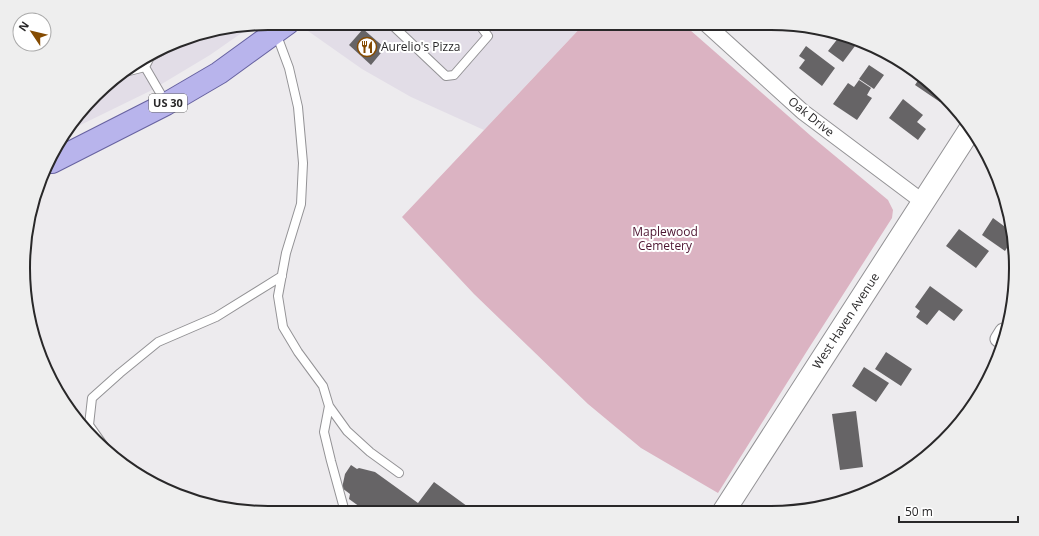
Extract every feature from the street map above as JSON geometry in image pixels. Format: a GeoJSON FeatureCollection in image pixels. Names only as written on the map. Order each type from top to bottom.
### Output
{"type":"FeatureCollection","features":[{"type":"Feature","properties":{"kind":"main road","name":"US 30"},"geometry":{"type":"LineString","coordinates":[[57,160],[167,104],[219,73],[278,30]]}},
{"type":"Feature","properties":{"kind":"street","name":"Oak Drive"},"geometry":{"type":"LineString","coordinates":[[713,30],[803,112],[923,202]]}},
{"type":"Feature","properties":{"kind":"street","name":"West Haven Avenue"},"geometry":{"type":"LineString","coordinates":[[727,506],[967,134]]}},
{"type":"Feature","properties":{"kind":"lane"},"geometry":{"type":"LineString","coordinates":[[283,30],[298,107],[303,163],[302,204],[286,253],[278,296],[283,327],[298,352],[323,386],[329,406],[347,431],[370,452],[399,473]]}},
{"type":"Feature","properties":{"kind":"lane"},"geometry":{"type":"LineString","coordinates":[[397,30],[446,76],[454,75],[488,36],[483,30]]}},
{"type":"Feature","properties":{"kind":"lane"},"geometry":{"type":"LineString","coordinates":[[145,68],[147,63]]}},
{"type":"Feature","properties":{"kind":"lane"},"geometry":{"type":"LineString","coordinates":[[145,68],[167,104]]}},
{"type":"Feature","properties":{"kind":"lane"},"geometry":{"type":"LineString","coordinates":[[137,70],[145,68]]}},
{"type":"Feature","properties":{"kind":"lane"},"geometry":{"type":"LineString","coordinates":[[89,425],[92,398],[158,342],[216,317],[282,276]]}},
{"type":"Feature","properties":{"kind":"lane"},"geometry":{"type":"LineString","coordinates":[[329,406],[324,432],[342,506]]}},
{"type":"Feature","properties":{"kind":"shaded area"},"geometry":{"type":"Polygon","coordinates":[[[578,30],[484,130],[411,97],[362,69],[308,31],[578,30]]]}},
{"type":"Feature","properties":{"kind":"shaded area"},"geometry":{"type":"Polygon","coordinates":[[[244,32],[210,55],[150,91],[76,127],[89,111],[111,89],[123,79],[149,62],[177,48],[206,38],[244,32]]]}},
{"type":"Feature","properties":{"kind":"green space","name":"Maplewood Cemetery"},"geometry":{"type":"Polygon","coordinates":[[[578,30],[690,30],[811,136],[888,200],[893,210],[892,218],[718,493],[641,448],[588,404],[474,294],[402,217],[578,30]]]}},
{"type":"Feature","properties":{"kind":"building","name":"Aurelio's Pizza"},"geometry":{"type":"Polygon","coordinates":[[[362,30],[364,30],[385,48],[371,65],[349,45],[362,30]]]}},
{"type":"Feature","properties":{"kind":"building"},"geometry":{"type":"Polygon","coordinates":[[[837,39],[855,46],[843,62],[828,51],[837,39]]]}},
{"type":"Feature","properties":{"kind":"building"},"geometry":{"type":"Polygon","coordinates":[[[806,46],[835,68],[822,86],[799,68],[805,60],[799,56],[806,46]]]}},
{"type":"Feature","properties":{"kind":"building"},"geometry":{"type":"Polygon","coordinates":[[[869,65],[884,75],[874,89],[859,79],[869,65]]]}},
{"type":"Feature","properties":{"kind":"building"},"geometry":{"type":"Polygon","coordinates":[[[859,80],[871,88],[867,95],[872,98],[857,120],[833,104],[848,83],[854,87],[859,80]]]}},
{"type":"Feature","properties":{"kind":"building"},"geometry":{"type":"Polygon","coordinates":[[[918,81],[940,102],[915,85],[918,81]]]}},
{"type":"Feature","properties":{"kind":"building"},"geometry":{"type":"Polygon","coordinates":[[[903,99],[923,115],[917,122],[926,129],[918,140],[889,118],[903,99]]]}},
{"type":"Feature","properties":{"kind":"building"},"geometry":{"type":"Polygon","coordinates":[[[993,218],[1005,227],[1008,247],[1005,251],[982,235],[993,218]]]}},
{"type":"Feature","properties":{"kind":"building"},"geometry":{"type":"Polygon","coordinates":[[[959,229],[989,251],[976,268],[946,246],[959,229]]]}},
{"type":"Feature","properties":{"kind":"building"},"geometry":{"type":"Polygon","coordinates":[[[930,286],[963,310],[954,321],[939,310],[927,325],[916,317],[920,311],[915,307],[930,286]]]}},
{"type":"Feature","properties":{"kind":"building"},"geometry":{"type":"Polygon","coordinates":[[[886,352],[912,369],[901,386],[875,369],[886,352]]]}},
{"type":"Feature","properties":{"kind":"building"},"geometry":{"type":"Polygon","coordinates":[[[864,367],[889,383],[876,402],[852,386],[864,367]]]}},
{"type":"Feature","properties":{"kind":"building"},"geometry":{"type":"Polygon","coordinates":[[[856,411],[863,467],[840,470],[832,414],[856,411]]]}},
{"type":"Feature","properties":{"kind":"building"},"geometry":{"type":"Polygon","coordinates":[[[351,465],[357,469],[359,468],[375,472],[418,503],[434,482],[467,506],[359,506],[349,499],[350,494],[342,488],[345,474],[351,465]]]}},
{"type":"Feature","properties":{"kind":"place","name":"Aurelio's Pizza"},"geometry":{"type":"Point","coordinates":[367,47]}}]}
